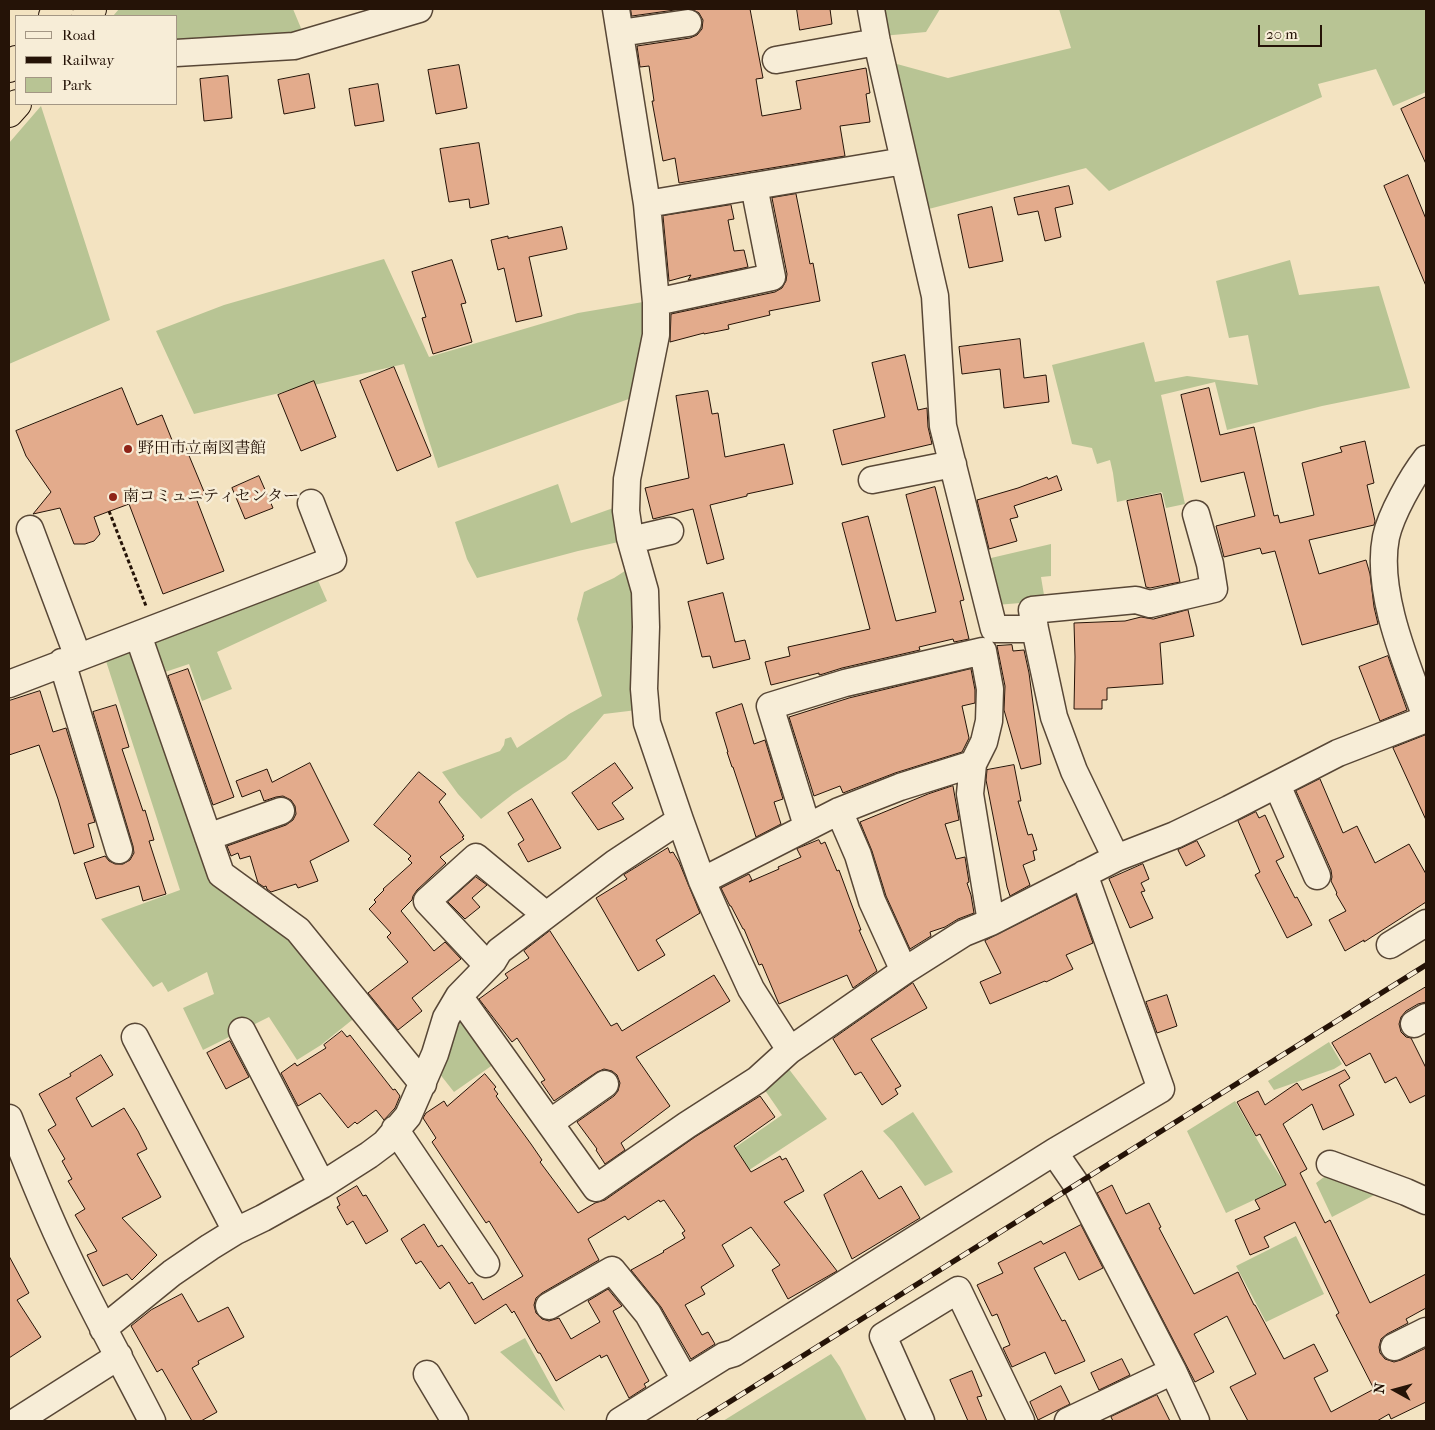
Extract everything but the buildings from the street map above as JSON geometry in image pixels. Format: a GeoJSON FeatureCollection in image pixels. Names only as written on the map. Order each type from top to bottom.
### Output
{"type":"FeatureCollection","features":[{"type":"Feature","properties":{"kind":"street"},"geometry":{"type":"LineString","coordinates":[[178,53],[294,46],[419,9]]}},
{"type":"Feature","properties":{"kind":"street"},"geometry":{"type":"LineString","coordinates":[[871,9],[935,296],[943,426],[994,629],[1035,629]]}},
{"type":"Feature","properties":{"kind":"street"},"geometry":{"type":"LineString","coordinates":[[688,23],[618,21],[647,204],[656,302],[656,335],[627,480],[626,511],[631,540],[645,591],[644,689],[647,723],[702,881],[751,989],[790,1050]]}},
{"type":"Feature","properties":{"kind":"street"},"geometry":{"type":"LineString","coordinates":[[776,60],[877,42]]}},
{"type":"Feature","properties":{"kind":"street"},"geometry":{"type":"LineString","coordinates":[[647,204],[904,161]]}},
{"type":"Feature","properties":{"kind":"street"},"geometry":{"type":"LineString","coordinates":[[656,302],[772,277],[754,186]]}},
{"type":"Feature","properties":{"kind":"street"},"geometry":{"type":"LineString","coordinates":[[459,996],[596,1188],[757,1080],[790,1050],[904,971],[964,933],[991,922],[1116,858],[1175,835],[1338,753],[1426,718],[1393,620],[1384,574],[1386,536],[1398,505],[1426,459]]}},
{"type":"Feature","properties":{"kind":"street"},"geometry":{"type":"LineString","coordinates":[[872,480],[953,464]]}},
{"type":"Feature","properties":{"kind":"street"},"geometry":{"type":"LineString","coordinates":[[9,684],[333,560],[311,503]]}},
{"type":"Feature","properties":{"kind":"street"},"geometry":{"type":"LineString","coordinates":[[1116,858],[1074,771],[1054,716],[1032,610],[1136,600],[1150,604],[1214,589],[1210,564],[1196,514]]}},
{"type":"Feature","properties":{"kind":"street"},"geometry":{"type":"LineString","coordinates":[[30,529],[70,660],[119,850]]}},
{"type":"Feature","properties":{"kind":"street"},"geometry":{"type":"LineString","coordinates":[[631,540],[670,531]]}},
{"type":"Feature","properties":{"kind":"street"},"geometry":{"type":"LineString","coordinates":[[146,632],[221,874],[298,930],[423,1084]]}},
{"type":"Feature","properties":{"kind":"street"},"geometry":{"type":"LineString","coordinates":[[807,826],[770,706],[845,684],[983,651],[990,689],[989,721],[984,742],[973,764],[970,794],[991,922]]}},
{"type":"Feature","properties":{"kind":"street"},"geometry":{"type":"LineString","coordinates":[[702,881],[839,811],[900,788],[973,764]]}},
{"type":"Feature","properties":{"kind":"street"},"geometry":{"type":"LineString","coordinates":[[1277,784],[1317,876]]}},
{"type":"Feature","properties":{"kind":"street"},"geometry":{"type":"LineString","coordinates":[[208,836],[281,811]]}},
{"type":"Feature","properties":{"kind":"street"},"geometry":{"type":"LineString","coordinates":[[839,811],[858,855],[872,901],[904,971]]}},
{"type":"Feature","properties":{"kind":"street"},"geometry":{"type":"LineString","coordinates":[[103,1328],[172,1273],[210,1246],[322,1185],[385,1143],[408,1116],[435,1054],[446,1018],[459,996],[493,961],[499,951],[615,863],[680,820]]}},
{"type":"Feature","properties":{"kind":"street"},"geometry":{"type":"LineString","coordinates":[[488,966],[427,902],[476,857],[546,915]]}},
{"type":"Feature","properties":{"kind":"street"},"geometry":{"type":"LineString","coordinates":[[620,1421],[724,1356],[734,1353],[1054,1152],[1161,1089],[1084,874]]}},
{"type":"Feature","properties":{"kind":"street"},"geometry":{"type":"LineString","coordinates":[[1390,946],[1426,923]]}},
{"type":"Feature","properties":{"kind":"street"},"geometry":{"type":"LineString","coordinates":[[242,1032],[322,1185]]}},
{"type":"Feature","properties":{"kind":"street"},"geometry":{"type":"LineString","coordinates":[[135,1037],[236,1231]]}},
{"type":"Feature","properties":{"kind":"street"},"geometry":{"type":"LineString","coordinates":[[550,1122],[605,1084]]}},
{"type":"Feature","properties":{"kind":"street"},"geometry":{"type":"LineString","coordinates":[[9,1118],[38,1193],[66,1255],[152,1421]]}},
{"type":"Feature","properties":{"kind":"street"},"geometry":{"type":"LineString","coordinates":[[395,1129],[486,1264]]}},
{"type":"Feature","properties":{"kind":"street"},"geometry":{"type":"LineString","coordinates":[[1054,1152],[1076,1184],[1173,1371],[1196,1421]]}},
{"type":"Feature","properties":{"kind":"street"},"geometry":{"type":"LineString","coordinates":[[1330,1164],[1426,1201]]}},
{"type":"Feature","properties":{"kind":"street"},"geometry":{"type":"LineString","coordinates":[[549,1306],[612,1270],[648,1314],[686,1380]]}},
{"type":"Feature","properties":{"kind":"street"},"geometry":{"type":"LineString","coordinates":[[921,1421],[882,1336],[958,1290],[1021,1421]]}},
{"type":"Feature","properties":{"kind":"street"},"geometry":{"type":"LineString","coordinates":[[1394,1347],[1426,1331]]}},
{"type":"Feature","properties":{"kind":"street"},"geometry":{"type":"LineString","coordinates":[[17,1421],[119,1356]]}},
{"type":"Feature","properties":{"kind":"street"},"geometry":{"type":"LineString","coordinates":[[1068,1421],[1173,1371]]}},
{"type":"Feature","properties":{"kind":"street"},"geometry":{"type":"LineString","coordinates":[[427,1374],[455,1421]]}},
{"type":"Feature","properties":{"kind":"path"},"geometry":{"type":"LineString","coordinates":[[109,511],[146,632]]}},
{"type":"Feature","properties":{"kind":"green space"},"geometry":{"type":"Polygon","coordinates":[[[119,9],[293,9],[303,33],[178,42],[178,15],[114,15],[119,9]]]}},
{"type":"Feature","properties":{"kind":"green space"},"geometry":{"type":"Polygon","coordinates":[[[877,9],[940,9],[926,32],[882,36],[877,9]]]}},
{"type":"Feature","properties":{"kind":"green space"},"geometry":{"type":"Polygon","coordinates":[[[1059,9],[1426,9],[1426,92],[1393,106],[1376,69],[1318,84],[1322,97],[1109,191],[1086,168],[921,211],[886,61],[948,78],[1071,48],[1059,9]]]}},
{"type":"Feature","properties":{"kind":"green space"},"geometry":{"type":"Polygon","coordinates":[[[41,106],[110,320],[9,364],[9,143],[41,106]]]}},
{"type":"Feature","properties":{"kind":"green space"},"geometry":{"type":"Polygon","coordinates":[[[384,259],[429,357],[578,313],[649,301],[637,396],[438,468],[404,364],[194,414],[156,331],[224,305],[384,259]]]}},
{"type":"Feature","properties":{"kind":"green space"},"geometry":{"type":"Polygon","coordinates":[[[1290,260],[1299,295],[1379,286],[1410,388],[1322,406],[1227,430],[1215,382],[1161,395],[1185,504],[1166,508],[1162,492],[1117,502],[1110,460],[1097,464],[1092,448],[1072,444],[1052,365],[1144,342],[1155,382],[1187,376],[1258,385],[1248,335],[1229,338],[1216,281],[1290,260]]]}},
{"type":"Feature","properties":{"kind":"green space"},"geometry":{"type":"Polygon","coordinates":[[[558,484],[571,523],[619,506],[623,541],[477,578],[467,559],[455,522],[558,484]]]}},
{"type":"Feature","properties":{"kind":"green space"},"geometry":{"type":"Polygon","coordinates":[[[1051,544],[1051,576],[1041,577],[1045,601],[996,605],[986,565],[991,558],[1051,544]]]}},
{"type":"Feature","properties":{"kind":"green space"},"geometry":{"type":"Polygon","coordinates":[[[631,567],[637,710],[604,714],[566,759],[513,794],[481,819],[458,794],[442,772],[500,751],[505,739],[511,737],[517,748],[569,714],[602,696],[577,619],[584,592],[614,578],[631,567]]]}},
{"type":"Feature","properties":{"kind":"green space"},"geometry":{"type":"Polygon","coordinates":[[[316,576],[327,601],[217,652],[232,689],[202,701],[189,664],[159,674],[150,649],[157,637],[316,576]]]}},
{"type":"Feature","properties":{"kind":"green space"},"geometry":{"type":"Polygon","coordinates":[[[126,649],[137,654],[215,881],[290,934],[357,1016],[321,1045],[297,1060],[269,1017],[203,1050],[183,1008],[214,994],[207,972],[168,992],[162,982],[153,987],[101,919],[180,890],[105,658],[126,649]]]}},
{"type":"Feature","properties":{"kind":"green space"},"geometry":{"type":"Polygon","coordinates":[[[461,1022],[470,1025],[497,1062],[454,1092],[439,1073],[456,1024],[461,1022]]]}},
{"type":"Feature","properties":{"kind":"green space"},"geometry":{"type":"Polygon","coordinates":[[[1329,1042],[1342,1064],[1334,1069],[1274,1090],[1268,1081],[1329,1042]]]}},
{"type":"Feature","properties":{"kind":"green space"},"geometry":{"type":"Polygon","coordinates":[[[785,1064],[827,1119],[717,1191],[701,1171],[782,1115],[762,1086],[785,1064]]]}},
{"type":"Feature","properties":{"kind":"green space"},"geometry":{"type":"Polygon","coordinates":[[[1235,1101],[1286,1185],[1226,1213],[1187,1131],[1235,1101]]]}},
{"type":"Feature","properties":{"kind":"green space"},"geometry":{"type":"Polygon","coordinates":[[[913,1112],[953,1172],[925,1186],[883,1131],[913,1112]]]}},
{"type":"Feature","properties":{"kind":"green space"},"geometry":{"type":"Polygon","coordinates":[[[1328,1174],[1384,1190],[1332,1217],[1316,1183],[1328,1174]]]}},
{"type":"Feature","properties":{"kind":"green space"},"geometry":{"type":"Polygon","coordinates":[[[1296,1236],[1324,1294],[1266,1322],[1236,1266],[1296,1236]]]}},
{"type":"Feature","properties":{"kind":"green space"},"geometry":{"type":"Polygon","coordinates":[[[525,1338],[565,1411],[500,1352],[525,1338]]]}},
{"type":"Feature","properties":{"kind":"green space"},"geometry":{"type":"Polygon","coordinates":[[[831,1354],[840,1367],[867,1421],[723,1421],[831,1354]]]}},
{"type":"Feature","properties":{"kind":"railway"},"geometry":{"type":"LineString","coordinates":[[699,1421],[1426,965]]}},
{"type":"Feature","properties":{"kind":"place","name":"野田市立南図書館"},"geometry":{"type":"Point","coordinates":[128,449]}},
{"type":"Feature","properties":{"kind":"place","name":"南コミュニティセンター"},"geometry":{"type":"Point","coordinates":[113,497]}}]}
